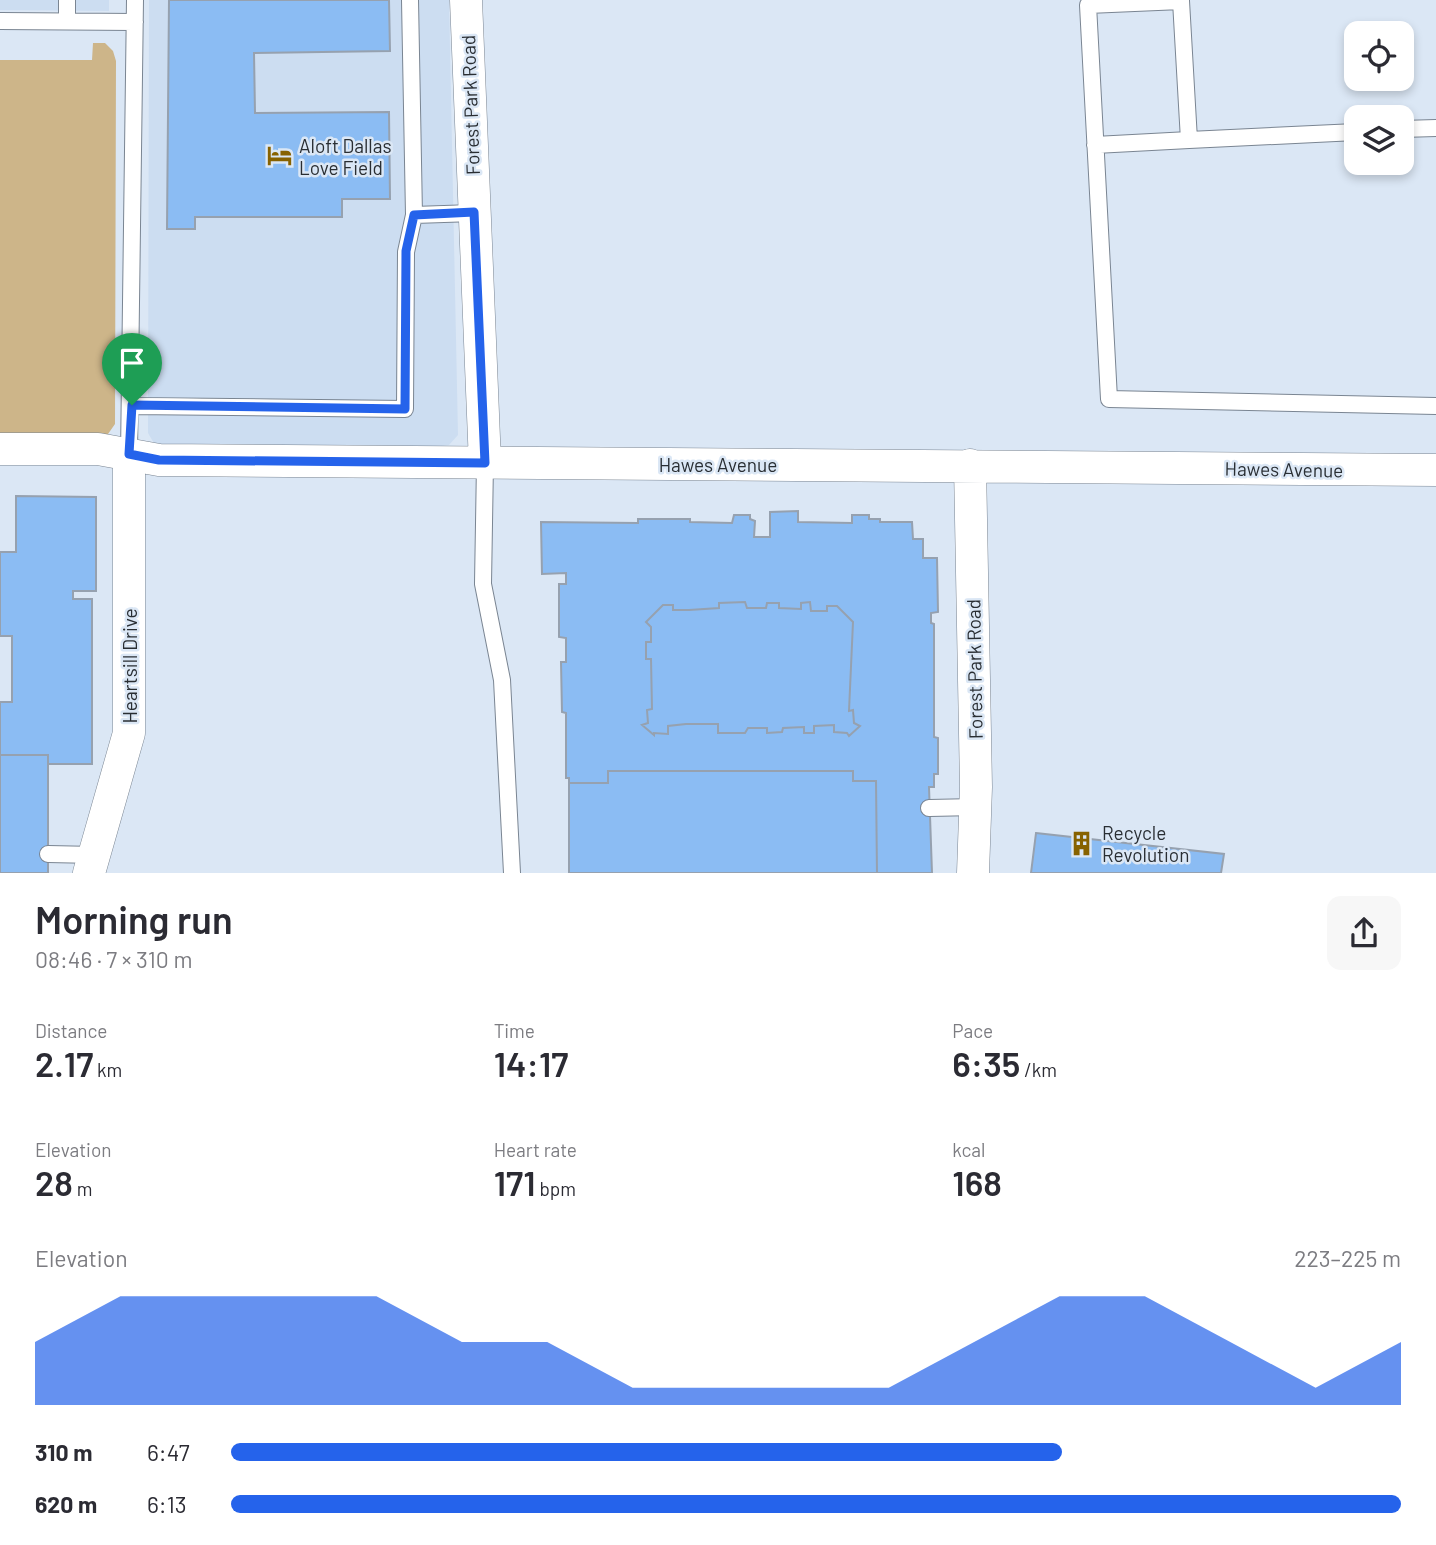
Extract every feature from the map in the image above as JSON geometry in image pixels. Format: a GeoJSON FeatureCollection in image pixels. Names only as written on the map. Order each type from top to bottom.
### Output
{"type":"FeatureCollection","features":[{"type":"Feature","properties":{"kind":"street","name":"Forest Park Road"},"geometry":{"type":"LineString","coordinates":[[466,0],[485,463]]}},
{"type":"Feature","properties":{"kind":"street","name":"Hawes Avenue"},"geometry":{"type":"LineString","coordinates":[[0,449],[98,449],[159,460],[1436,470]]}},
{"type":"Feature","properties":{"kind":"street","name":"Heartsill Drive"},"geometry":{"type":"LineString","coordinates":[[92,864],[129,733],[129,454]]}},
{"type":"Feature","properties":{"kind":"street","name":"Forest Park Road"},"geometry":{"type":"LineString","coordinates":[[970,465],[976,807],[973,873]]}},
{"type":"Feature","properties":{"kind":"lane"},"geometry":{"type":"LineString","coordinates":[[66,20],[67,0]]}},
{"type":"Feature","properties":{"kind":"lane"},"geometry":{"type":"LineString","coordinates":[[129,454],[132,405],[135,0]]}},
{"type":"Feature","properties":{"kind":"lane"},"geometry":{"type":"LineString","coordinates":[[132,405],[405,409],[406,251],[414,215],[410,0]]}},
{"type":"Feature","properties":{"kind":"lane"},"geometry":{"type":"LineString","coordinates":[[1189,140],[1181,1],[1088,5],[1109,399],[1436,406]]}},
{"type":"Feature","properties":{"kind":"lane"},"geometry":{"type":"LineString","coordinates":[[0,21],[135,22]]}},
{"type":"Feature","properties":{"kind":"lane"},"geometry":{"type":"LineString","coordinates":[[1414,129],[1436,128]]}},
{"type":"Feature","properties":{"kind":"lane"},"geometry":{"type":"LineString","coordinates":[[1096,145],[1344,133]]}},
{"type":"Feature","properties":{"kind":"lane"},"geometry":{"type":"LineString","coordinates":[[414,215],[474,212]]}},
{"type":"Feature","properties":{"kind":"lane"},"geometry":{"type":"LineString","coordinates":[[485,463],[483,584],[502,680],[512,873]]}},
{"type":"Feature","properties":{"kind":"lane"},"geometry":{"type":"LineString","coordinates":[[929,808],[976,807]]}},
{"type":"Feature","properties":{"kind":"lane"},"geometry":{"type":"LineString","coordinates":[[48,853],[92,864]]}},
{"type":"Feature","properties":{"kind":"shaded area"},"geometry":{"type":"Polygon","coordinates":[[[0,0],[109,0],[109,11],[0,10],[0,0]]]}},
{"type":"Feature","properties":{"kind":"shaded area"},"geometry":{"type":"Polygon","coordinates":[[[149,0],[449,0],[458,435],[449,445],[421,449],[155,445],[148,433],[149,0]]]}},
{"type":"Feature","properties":{"kind":"shaded area"},"geometry":{"type":"Polygon","coordinates":[[[93,43],[105,43],[113,51],[116,61],[115,424],[108,434],[94,439],[0,439],[0,60],[92,60],[93,43]]]}},
{"type":"Feature","properties":{"kind":"building","name":"Aloft Dallas Love Field"},"geometry":{"type":"Polygon","coordinates":[[[169,0],[389,0],[390,51],[254,53],[255,113],[389,112],[390,199],[342,199],[342,217],[195,217],[195,229],[167,229],[169,0]]]}},
{"type":"Feature","properties":{"kind":"building"},"geometry":{"type":"Polygon","coordinates":[[[16,496],[96,497],[96,591],[73,591],[73,599],[92,599],[92,764],[48,764],[48,755],[0,755],[0,702],[12,702],[12,636],[0,636],[0,552],[16,552],[16,496]]]}},
{"type":"Feature","properties":{"kind":"building"},"geometry":{"type":"Polygon","coordinates":[[[798,511],[798,522],[852,523],[852,515],[869,515],[869,519],[880,519],[880,522],[912,522],[913,539],[923,539],[923,558],[937,558],[938,612],[931,613],[931,623],[934,624],[934,737],[938,738],[938,774],[934,774],[934,787],[929,787],[932,873],[877,873],[876,781],[853,781],[853,771],[608,771],[608,783],[569,783],[569,778],[566,778],[566,713],[562,712],[561,662],[566,662],[566,638],[559,637],[559,584],[566,584],[566,573],[542,574],[541,522],[638,523],[638,519],[690,519],[690,522],[732,523],[734,515],[750,515],[750,519],[755,521],[754,537],[770,537],[770,512],[798,511]],[[745,602],[719,603],[719,608],[689,610],[673,610],[673,605],[663,605],[646,622],[651,627],[651,642],[646,642],[646,659],[651,659],[652,709],[647,710],[648,723],[642,725],[654,735],[668,734],[668,726],[686,724],[718,724],[718,733],[745,733],[748,728],[767,728],[767,733],[782,732],[783,728],[804,727],[804,733],[814,733],[814,726],[834,725],[834,732],[847,733],[849,736],[860,726],[854,723],[853,710],[849,711],[853,622],[837,606],[827,606],[827,611],[811,611],[810,602],[801,603],[801,609],[779,608],[779,603],[767,603],[766,608],[747,608],[745,602]]]}},
{"type":"Feature","properties":{"kind":"building"},"geometry":{"type":"Polygon","coordinates":[[[745,602],[747,608],[766,608],[767,603],[779,603],[779,608],[801,609],[801,603],[810,602],[811,611],[827,611],[827,606],[837,606],[853,622],[849,711],[853,710],[854,723],[860,726],[849,736],[847,733],[834,732],[834,725],[814,726],[814,733],[804,733],[804,727],[783,728],[782,732],[767,733],[767,728],[748,728],[745,733],[718,733],[718,724],[686,724],[668,726],[668,734],[654,735],[642,725],[648,723],[647,710],[652,709],[651,659],[646,659],[646,642],[651,642],[651,627],[646,622],[663,605],[673,605],[673,610],[689,610],[719,608],[719,603],[745,602]]]}},
{"type":"Feature","properties":{"kind":"building"},"geometry":{"type":"Polygon","coordinates":[[[0,755],[48,755],[48,873],[0,873],[0,755]]]}},
{"type":"Feature","properties":{"kind":"building"},"geometry":{"type":"Polygon","coordinates":[[[608,771],[853,771],[853,781],[876,781],[877,873],[569,873],[569,783],[608,783],[608,771]]]}},
{"type":"Feature","properties":{"kind":"building","name":"Recycle Revolution"},"geometry":{"type":"Polygon","coordinates":[[[1036,833],[1224,854],[1221,873],[1031,873],[1036,833]]]}},
{"type":"Feature","properties":{"kind":"place","name":"Aloft Dallas Love Field"},"geometry":{"type":"Point","coordinates":[279,156]}},
{"type":"Feature","properties":{"kind":"place","name":"Recycle Revolution"},"geometry":{"type":"Point","coordinates":[1082,843]}},
{"type":"Feature","properties":{"kind":"route"},"geometry":{"type":"LineString","coordinates":[[474,212],[485,463],[159,460],[129,454],[132,405],[405,409],[406,251],[414,215],[474,212]]}}]}
